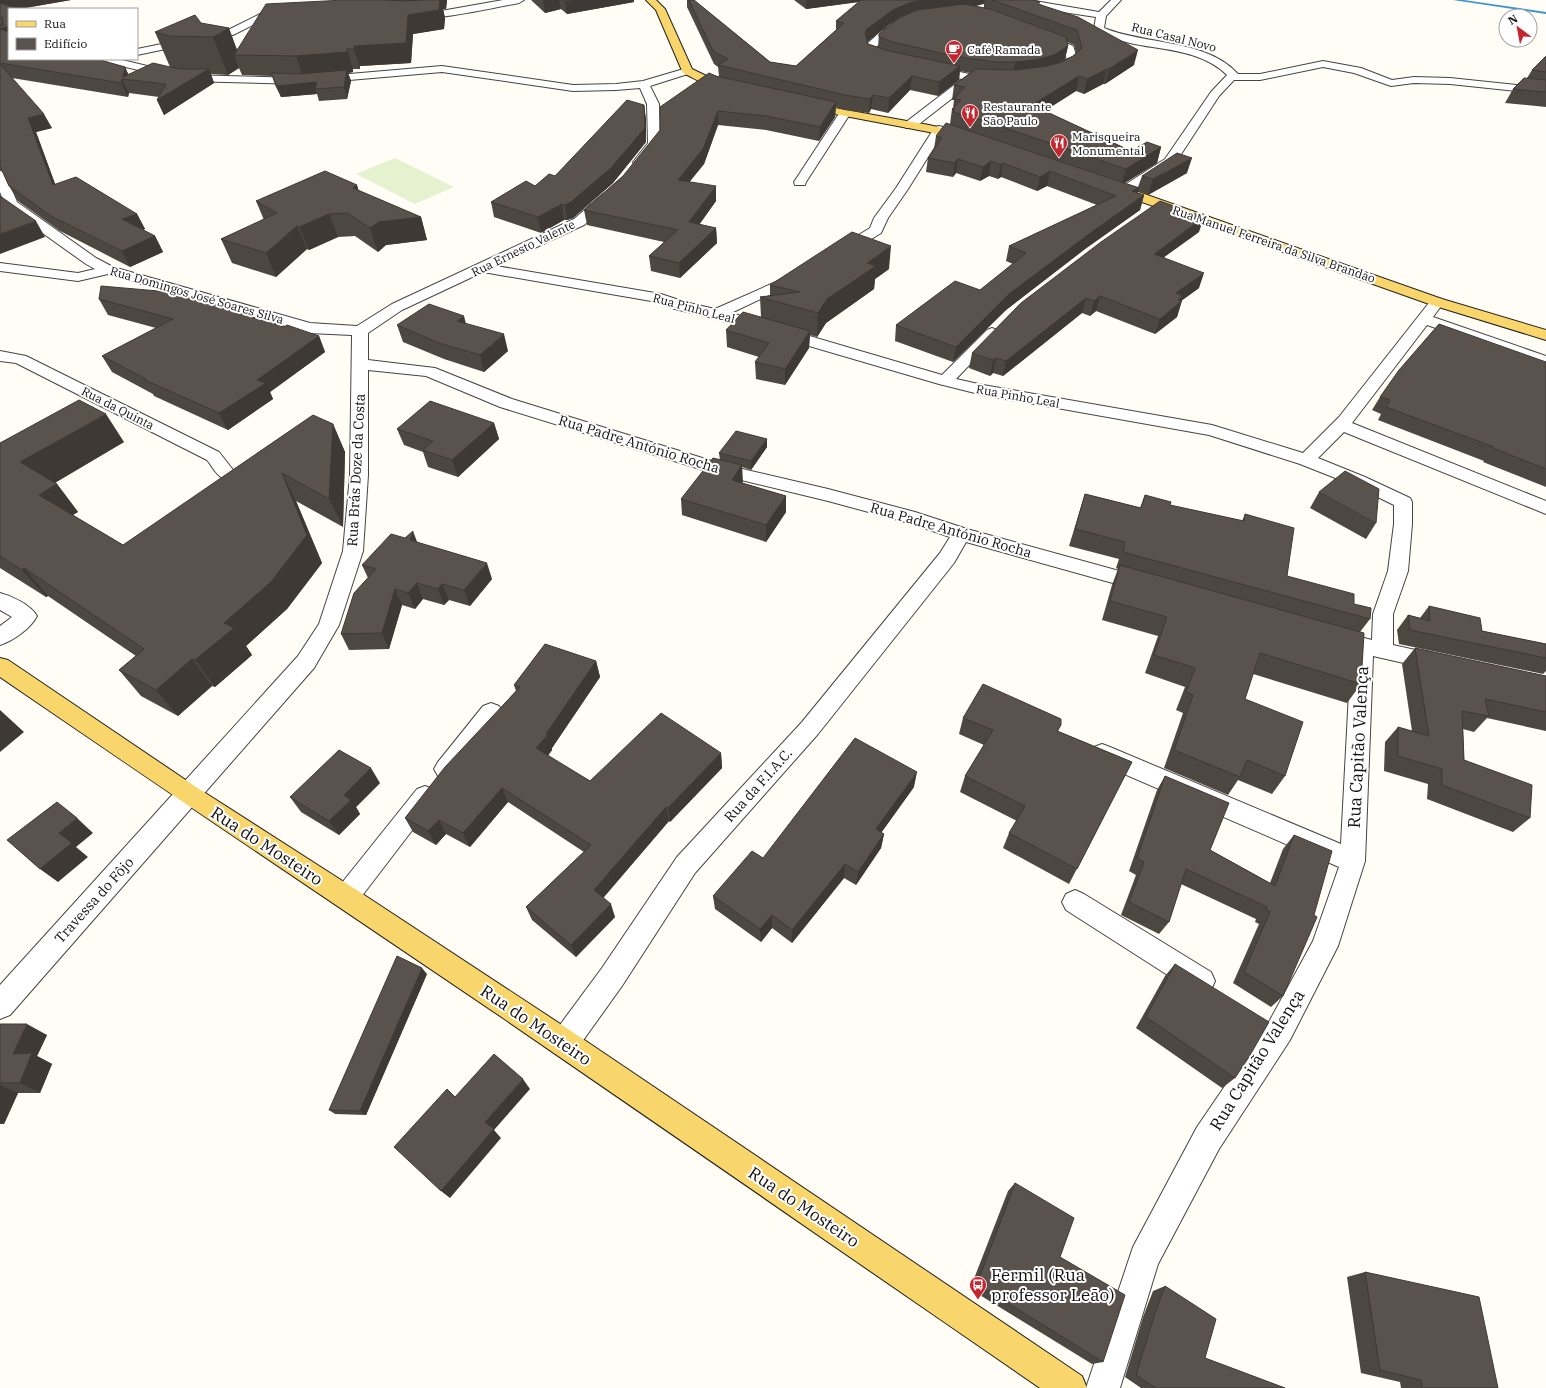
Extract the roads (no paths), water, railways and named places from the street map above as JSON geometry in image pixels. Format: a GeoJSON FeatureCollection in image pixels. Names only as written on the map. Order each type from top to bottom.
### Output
{"type":"FeatureCollection","features":[{"type":"Feature","properties":{"kind":"main road"},"geometry":{"type":"LineString","coordinates":[[653,0],[660,9],[687,71],[716,85],[739,90]]}},
{"type":"Feature","properties":{"kind":"main road"},"geometry":{"type":"LineString","coordinates":[[791,102],[844,114],[939,130],[979,141]]}},
{"type":"Feature","properties":{"kind":"main road","name":"Rua Manuel Ferreira da Silva Brandão"},"geometry":{"type":"LineString","coordinates":[[1104,184],[1437,302],[1546,335]]}},
{"type":"Feature","properties":{"kind":"main road","name":"Rua do Mosteiro"},"geometry":{"type":"LineString","coordinates":[[0,666],[188,794],[346,897],[564,1043],[1070,1388]]}},
{"type":"Feature","properties":{"kind":"street"},"geometry":{"type":"LineString","coordinates":[[401,16],[441,14],[519,0]]}},
{"type":"Feature","properties":{"kind":"street"},"geometry":{"type":"LineString","coordinates":[[1007,2],[1029,2],[1101,14],[1116,0]]}},
{"type":"Feature","properties":{"kind":"street"},"geometry":{"type":"LineString","coordinates":[[138,52],[230,33],[267,14],[297,12]]}},
{"type":"Feature","properties":{"kind":"street","name":"Rua Casal Novo"},"geometry":{"type":"LineString","coordinates":[[1101,14],[1099,29],[1120,37],[1196,53],[1218,61],[1227,67],[1233,75],[1231,77]]}},
{"type":"Feature","properties":{"kind":"street"},"geometry":{"type":"LineString","coordinates":[[903,63],[888,60],[872,54],[871,46],[900,22],[911,19]]}},
{"type":"Feature","properties":{"kind":"street"},"geometry":{"type":"LineString","coordinates":[[1033,33],[1069,48],[1073,61],[1056,72],[1042,76]]}},
{"type":"Feature","properties":{"kind":"street"},"geometry":{"type":"LineString","coordinates":[[108,60],[185,78],[303,81],[442,69],[572,88],[616,87],[644,84],[687,71]]}},
{"type":"Feature","properties":{"kind":"street"},"geometry":{"type":"LineString","coordinates":[[1125,191],[1170,162],[1215,94],[1231,77],[1260,77],[1323,64],[1357,70],[1391,83],[1414,80],[1450,81],[1546,91]]}},
{"type":"Feature","properties":{"kind":"street"},"geometry":{"type":"LineString","coordinates":[[918,66],[990,81]]}},
{"type":"Feature","properties":{"kind":"street"},"geometry":{"type":"LineString","coordinates":[[910,125],[971,78]]}},
{"type":"Feature","properties":{"kind":"street"},"geometry":{"type":"LineString","coordinates":[[632,171],[654,143],[653,104],[644,84]]}},
{"type":"Feature","properties":{"kind":"street"},"geometry":{"type":"LineString","coordinates":[[800,182],[844,114]]}},
{"type":"Feature","properties":{"kind":"street"},"geometry":{"type":"LineString","coordinates":[[829,259],[876,230],[881,218],[902,190],[939,130]]}},
{"type":"Feature","properties":{"kind":"street","name":"Rua Domingos José Soares Silva"},"geometry":{"type":"LineString","coordinates":[[0,175],[10,204],[91,261],[108,270],[309,328],[360,330]]}},
{"type":"Feature","properties":{"kind":"street","name":"Rua Ernesto Valente"},"geometry":{"type":"LineString","coordinates":[[360,330],[397,307],[579,222],[619,187]]}},
{"type":"Feature","properties":{"kind":"street"},"geometry":{"type":"LineString","coordinates":[[1147,213],[1160,204]]}},
{"type":"Feature","properties":{"kind":"street"},"geometry":{"type":"LineString","coordinates":[[0,267],[78,277],[108,270]]}},
{"type":"Feature","properties":{"kind":"street","name":"Rua Pinho Leal"},"geometry":{"type":"LineString","coordinates":[[482,268],[661,298],[680,306],[716,314],[945,381],[983,390],[1212,430],[1306,460],[1359,481],[1403,502],[1403,524],[1398,572],[1372,648]]}},
{"type":"Feature","properties":{"kind":"street"},"geometry":{"type":"LineString","coordinates":[[716,314],[758,296],[811,269]]}},
{"type":"Feature","properties":{"kind":"street"},"geometry":{"type":"LineString","coordinates":[[1306,460],[1341,425],[1437,302]]}},
{"type":"Feature","properties":{"kind":"street"},"geometry":{"type":"LineString","coordinates":[[1423,318],[1546,361]]}},
{"type":"Feature","properties":{"kind":"street"},"geometry":{"type":"LineString","coordinates":[[945,381],[1002,324]]}},
{"type":"Feature","properties":{"kind":"street","name":"Rua Brás Doze da Costa"},"geometry":{"type":"LineString","coordinates":[[188,794],[306,662],[329,625],[353,551],[359,474],[360,330]]}},
{"type":"Feature","properties":{"kind":"street","name":"Rua da Quinta"},"geometry":{"type":"LineString","coordinates":[[0,356],[20,359],[213,456],[228,475]]}},
{"type":"Feature","properties":{"kind":"street","name":"Rua Padre António Rocha"},"geometry":{"type":"LineString","coordinates":[[360,364],[429,371],[506,403],[722,470],[850,500],[915,518],[961,534],[1158,589]]}},
{"type":"Feature","properties":{"kind":"street"},"geometry":{"type":"LineString","coordinates":[[1341,425],[1546,508]]}},
{"type":"Feature","properties":{"kind":"street","name":"Rua da F.I.A.C."},"geometry":{"type":"LineString","coordinates":[[564,1043],[612,977],[686,865],[810,728],[943,564],[961,534]]}},
{"type":"Feature","properties":{"kind":"street"},"geometry":{"type":"LineString","coordinates":[[0,600],[27,616],[0,637]]}},
{"type":"Feature","properties":{"kind":"street"},"geometry":{"type":"LineString","coordinates":[[1318,634],[1372,648],[1456,666]]}},
{"type":"Feature","properties":{"kind":"street","name":"Rua Capitão Valença"},"geometry":{"type":"LineString","coordinates":[[1103,1388],[1144,1258],[1270,1024],[1325,946],[1353,861],[1357,742],[1372,648]]}},
{"type":"Feature","properties":{"kind":"street"},"geometry":{"type":"LineString","coordinates":[[346,897],[491,712]]}},
{"type":"Feature","properties":{"kind":"street"},"geometry":{"type":"LineString","coordinates":[[1081,745],[1353,861]]}},
{"type":"Feature","properties":{"kind":"street","name":"Travessa do Fôjo"},"geometry":{"type":"LineString","coordinates":[[0,1005],[188,794]]}},
{"type":"Feature","properties":{"kind":"street"},"geometry":{"type":"LineString","coordinates":[[1075,902],[1220,993]]}},
{"type":"Feature","properties":{"kind":"waterway"},"geometry":{"type":"LineString","coordinates":[[1455,0],[1546,13]]}},
{"type":"Feature","properties":{"kind":"place","name":"Café Ramada"},"geometry":{"type":"Point","coordinates":[954,64]}},
{"type":"Feature","properties":{"kind":"place","name":"Restaurante São Paulo"},"geometry":{"type":"Point","coordinates":[970,128]}},
{"type":"Feature","properties":{"kind":"place","name":"Marisqueira Monumental"},"geometry":{"type":"Point","coordinates":[1059,158]}},
{"type":"Feature","properties":{"kind":"place","name":"Fermil (Rua professor Leão)"},"geometry":{"type":"Point","coordinates":[978,1300]}}]}
